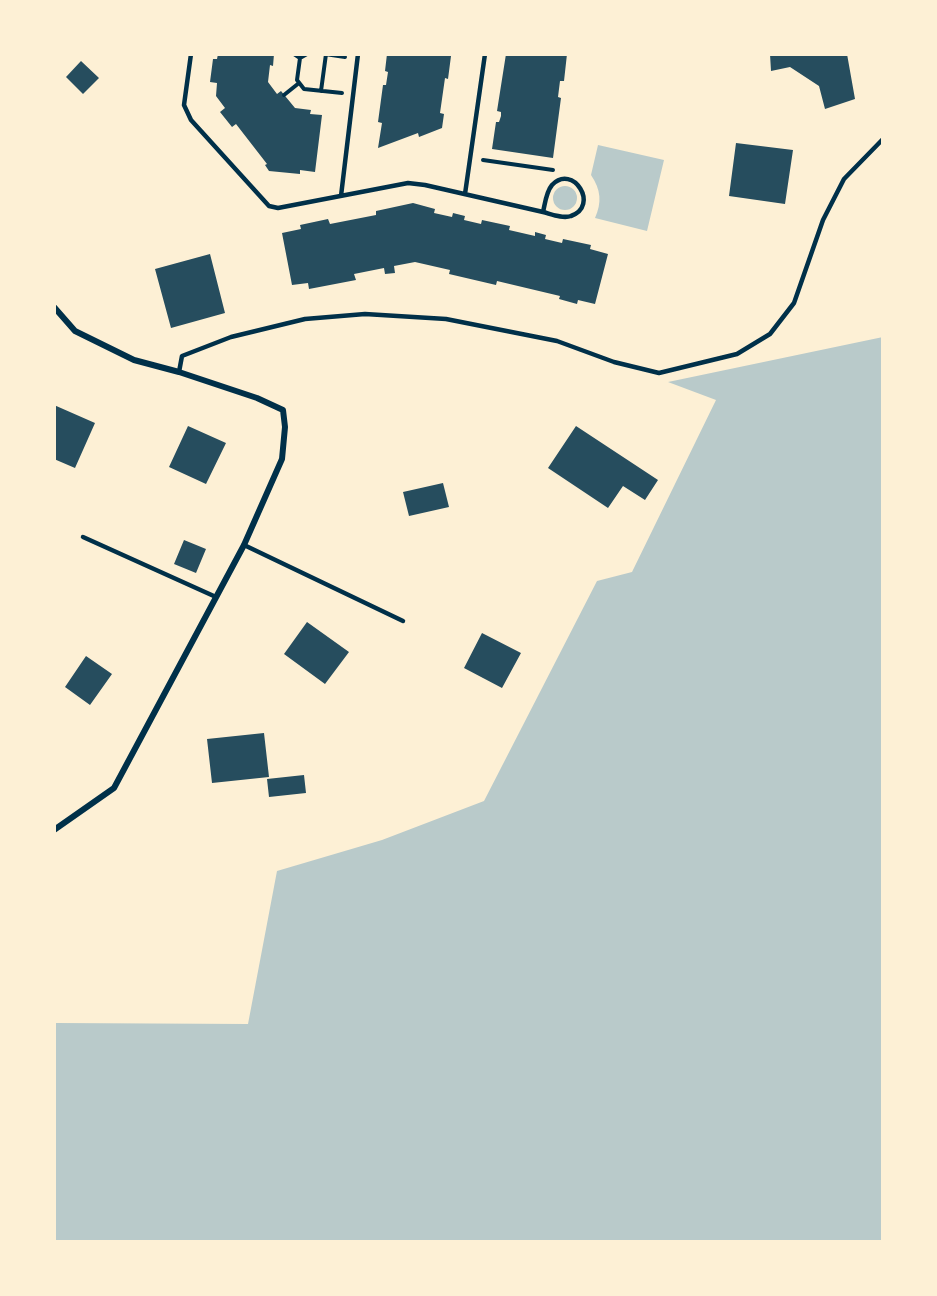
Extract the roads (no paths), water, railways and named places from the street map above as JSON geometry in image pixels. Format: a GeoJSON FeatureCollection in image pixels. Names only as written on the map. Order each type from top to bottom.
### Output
{"type":"FeatureCollection","features":[{"type":"Feature","properties":{"kind":"street"},"geometry":{"type":"LineString","coordinates":[[54,307],[75,331],[134,360],[179,372],[257,398],[283,410],[285,427],[282,459],[244,545],[114,788],[54,830]]}},
{"type":"Feature","properties":{"kind":"lane"},"geometry":{"type":"LineString","coordinates":[[191,54],[184,105],[190,120],[269,206],[278,208],[408,183],[561,216],[571,216],[579,211],[584,202],[584,192],[578,184],[570,180],[560,180],[552,185],[547,194],[543,212]]}},
{"type":"Feature","properties":{"kind":"lane"},"geometry":{"type":"LineString","coordinates":[[341,196],[358,54]]}},
{"type":"Feature","properties":{"kind":"lane"},"geometry":{"type":"LineString","coordinates":[[465,194],[485,54]]}},
{"type":"Feature","properties":{"kind":"lane"},"geometry":{"type":"LineString","coordinates":[[179,372],[182,356],[231,337],[305,319],[365,314],[446,319],[557,341],[614,362],[659,373],[737,354],[770,334],[794,303],[823,220],[844,179],[883,139]]}},
{"type":"Feature","properties":{"kind":"lane"},"geometry":{"type":"LineString","coordinates":[[83,537],[216,597]]}},
{"type":"Feature","properties":{"kind":"lane"},"geometry":{"type":"LineString","coordinates":[[244,545],[403,621]]}}]}
